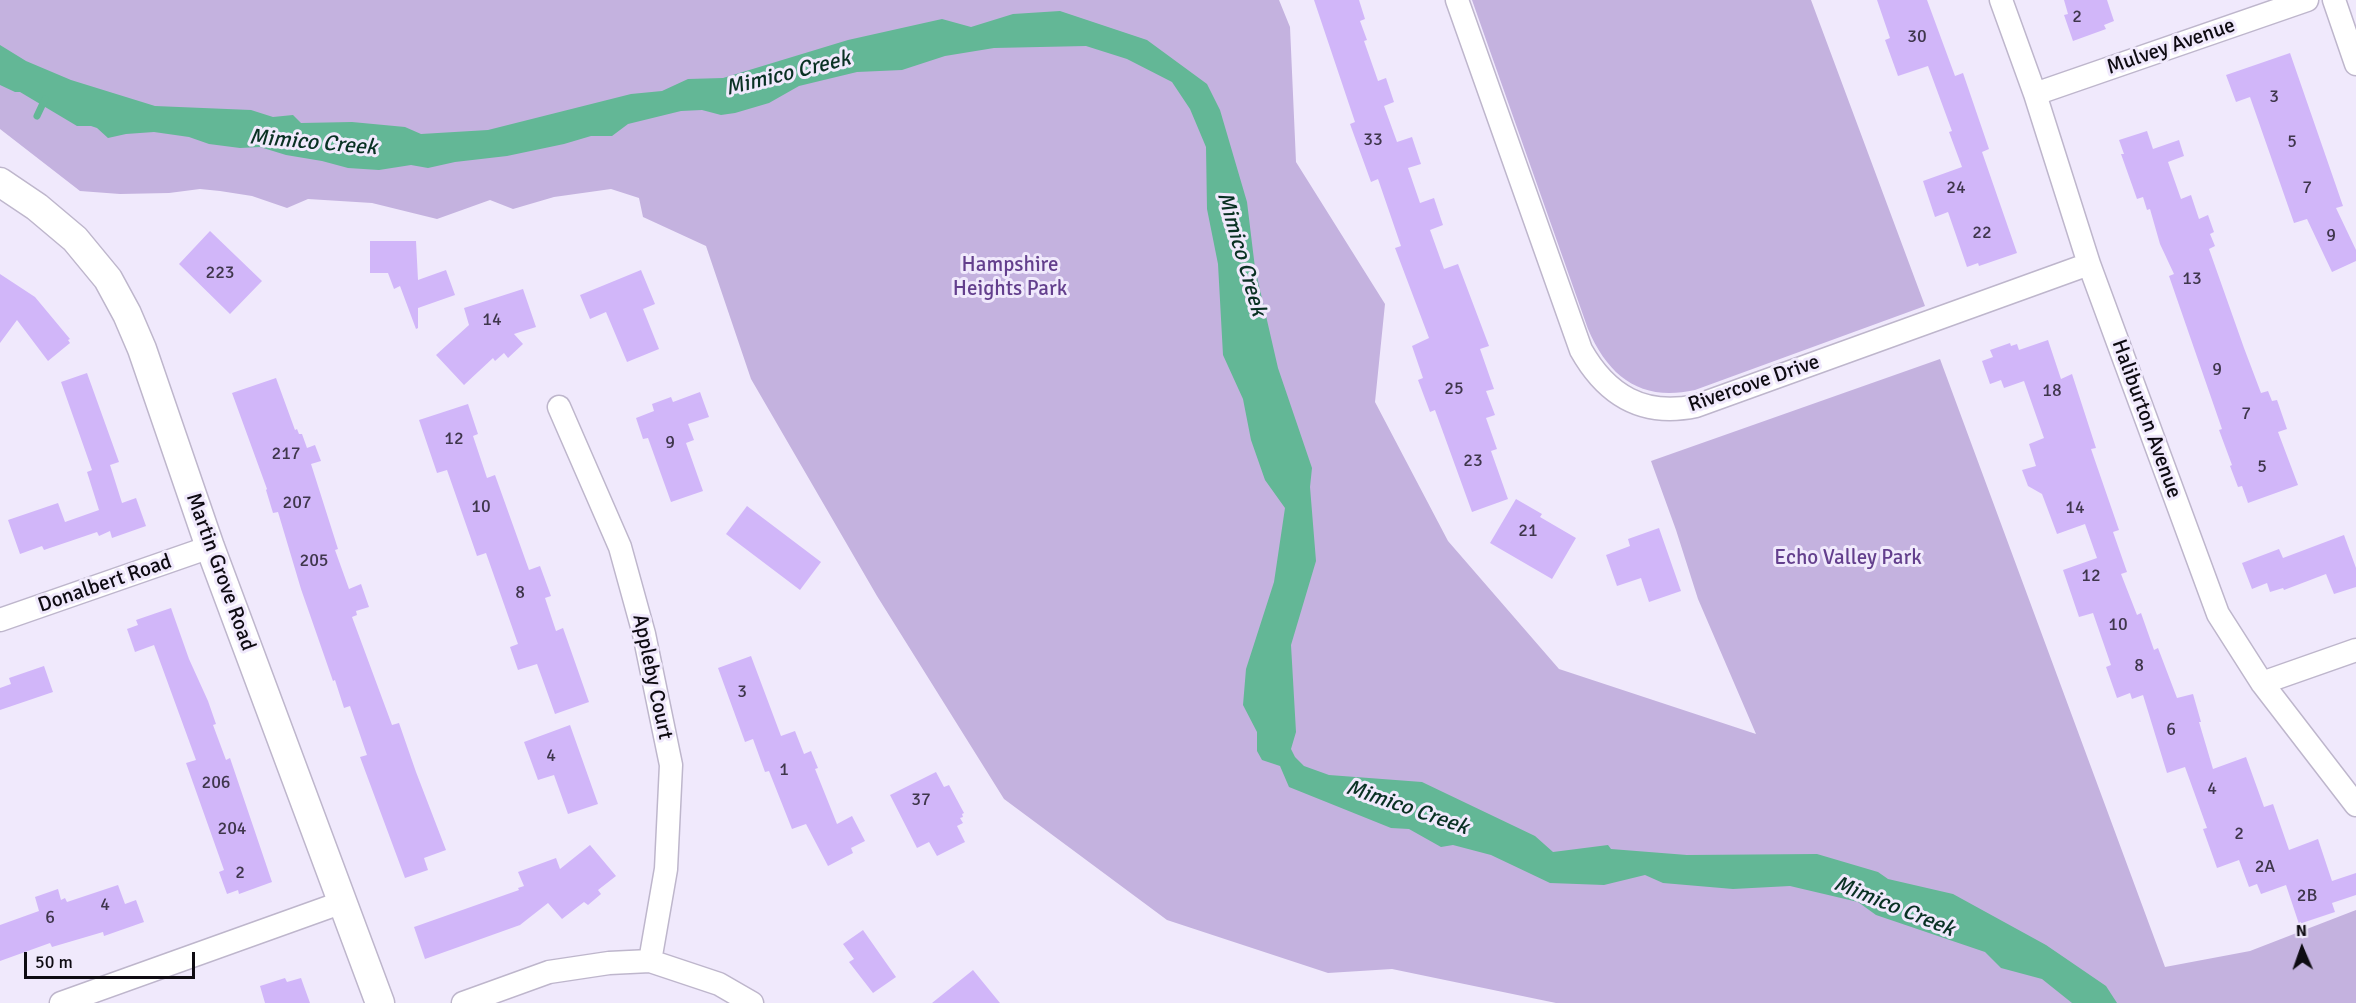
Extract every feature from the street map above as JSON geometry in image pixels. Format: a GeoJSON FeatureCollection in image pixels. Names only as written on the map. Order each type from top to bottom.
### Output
{"type":"FeatureCollection","features":[{"type":"Feature","properties":{"kind":"main road","name":"Martin Grove Road"},"geometry":{"type":"LineString","coordinates":[[0,182],[37,207],[75,239],[108,279],[141,349],[210,547],[380,1003]]}},
{"type":"Feature","properties":{"kind":"street","name":"Rivercove Drive"},"geometry":{"type":"LineString","coordinates":[[1457,0],[1581,350],[1608,386],[1623,397],[1658,409],[1676,410],[1696,406],[2089,264]]}},
{"type":"Feature","properties":{"kind":"street","name":"Haliburton Avenue"},"geometry":{"type":"LineString","coordinates":[[2001,0],[2035,94],[2089,264],[2218,614],[2262,683],[2356,805]]}},
{"type":"Feature","properties":{"kind":"street","name":"Mulvey Avenue"},"geometry":{"type":"LineString","coordinates":[[2035,94],[2307,0]]}},
{"type":"Feature","properties":{"kind":"street"},"geometry":{"type":"LineString","coordinates":[[2334,0],[2356,64]]}},
{"type":"Feature","properties":{"kind":"street","name":"Appleby Court"},"geometry":{"type":"LineString","coordinates":[[558,407],[620,547],[644,633],[671,765],[666,869],[650,961]]}},
{"type":"Feature","properties":{"kind":"street","name":"Donalbert Road"},"geometry":{"type":"LineString","coordinates":[[0,620],[210,547]]}},
{"type":"Feature","properties":{"kind":"street"},"geometry":{"type":"LineString","coordinates":[[2262,683],[2356,650]]}},
{"type":"Feature","properties":{"kind":"street"},"geometry":{"type":"LineString","coordinates":[[61,1003],[343,902]]}},
{"type":"Feature","properties":{"kind":"street"},"geometry":{"type":"LineString","coordinates":[[463,1003],[549,972],[609,963],[650,961],[720,984],[752,1003]]}},
{"type":"Feature","properties":{"kind":"green space","name":"Hampshire Heights Park"},"geometry":{"type":"Polygon","coordinates":[[[0,0],[1279,0],[1290,27],[1296,162],[1385,304],[1375,402],[1448,541],[1559,669],[1756,734],[1698,599],[1651,461],[1940,359],[2165,967],[2250,951],[2356,910],[2356,1003],[1556,1003],[1392,969],[1328,973],[1167,920],[1004,799],[877,596],[751,379],[706,246],[643,217],[639,198],[611,189],[554,197],[513,209],[490,200],[437,219],[372,203],[308,199],[287,208],[252,196],[200,189],[169,193],[120,194],[80,191],[0,129],[0,0]]]}},
{"type":"Feature","properties":{"kind":"green space"},"geometry":{"type":"Polygon","coordinates":[[[1472,0],[1811,0],[1925,306],[1695,390],[1676,393],[1659,392],[1643,389],[1630,382],[1606,361],[1588,329],[1472,0]]]}},
{"type":"Feature","properties":{"kind":"water","name":"Mimico Creek"},"geometry":{"type":"Polygon","coordinates":[[[1060,11],[1147,40],[1207,84],[1220,110],[1247,202],[1255,268],[1278,368],[1312,468],[1310,487],[1316,561],[1291,645],[1296,732],[1291,749],[1304,766],[1329,775],[1422,782],[1535,836],[1553,852],[1608,845],[1611,849],[1687,855],[1817,854],[1878,872],[1888,879],[1953,894],[2046,945],[2106,986],[2117,1003],[2072,1003],[2042,979],[2001,968],[1985,952],[1876,915],[1858,902],[1790,886],[1733,889],[1663,883],[1645,875],[1604,885],[1550,883],[1491,855],[1453,845],[1441,847],[1409,829],[1391,828],[1289,787],[1280,766],[1262,760],[1257,751],[1257,732],[1243,705],[1246,669],[1274,582],[1285,508],[1265,480],[1251,440],[1243,399],[1223,355],[1218,264],[1207,209],[1206,147],[1190,109],[1172,82],[1127,59],[1086,46],[994,48],[945,56],[902,70],[857,72],[799,86],[769,103],[735,113],[721,115],[702,110],[681,111],[628,124],[612,136],[591,136],[507,156],[455,162],[428,168],[411,165],[379,170],[348,168],[260,147],[240,148],[209,144],[189,137],[154,132],[108,138],[97,128],[77,126],[20,92],[0,85],[0,45],[26,61],[71,80],[155,106],[251,110],[273,117],[293,115],[301,123],[352,122],[405,127],[421,134],[488,130],[631,94],[662,91],[688,79],[723,78],[848,40],[942,19],[971,27],[1013,14],[1060,11]]]}},
{"type":"Feature","properties":{"kind":"building"},"geometry":{"type":"Polygon","coordinates":[[[1314,0],[1359,0],[1365,19],[1360,21],[1367,40],[1364,41],[1378,81],[1386,78],[1394,102],[1384,106],[1397,142],[1412,137],[1421,164],[1408,168],[1420,203],[1434,198],[1443,225],[1430,230],[1444,269],[1458,264],[1489,346],[1480,349],[1494,389],[1486,391],[1495,415],[1486,418],[1497,449],[1491,451],[1508,499],[1472,512],[1435,410],[1430,412],[1418,380],[1423,378],[1412,346],[1429,338],[1395,248],[1401,246],[1378,179],[1371,182],[1350,124],[1355,122],[1314,0]]]}},
{"type":"Feature","properties":{"kind":"building"},"geometry":{"type":"Polygon","coordinates":[[[1877,0],[1927,0],[1955,76],[1963,73],[1989,149],[1982,152],[2017,253],[1979,266],[1978,263],[1967,267],[1948,212],[1935,217],[1923,181],[1962,167],[1949,132],[1952,131],[1928,66],[1898,76],[1885,40],[1890,38],[1877,0]]]}},
{"type":"Feature","properties":{"kind":"building"},"geometry":{"type":"Polygon","coordinates":[[[2064,0],[2107,0],[2114,21],[2104,25],[2106,29],[2073,41],[2064,15],[2068,14],[2064,0]]]}},
{"type":"Feature","properties":{"kind":"building"},"geometry":{"type":"Polygon","coordinates":[[[2290,53],[2343,206],[2336,208],[2356,250],[2356,261],[2332,272],[2307,219],[2294,223],[2250,97],[2236,102],[2226,75],[2290,53]]]}},
{"type":"Feature","properties":{"kind":"building"},"geometry":{"type":"Polygon","coordinates":[[[2147,131],[2153,149],[2179,140],[2184,156],[2168,162],[2181,199],[2191,195],[2199,219],[2208,215],[2214,232],[2210,234],[2215,246],[2209,249],[2244,348],[2261,393],[2268,391],[2272,401],[2277,400],[2287,429],[2278,432],[2298,485],[2248,503],[2242,486],[2238,487],[2230,466],[2232,465],[2219,430],[2222,429],[2169,276],[2174,274],[2160,244],[2150,209],[2147,210],[2143,197],[2137,199],[2121,154],[2124,154],[2119,140],[2147,131]]]}},
{"type":"Feature","properties":{"kind":"building"},"geometry":{"type":"Polygon","coordinates":[[[210,231],[262,281],[230,314],[179,264],[210,231]]]}},
{"type":"Feature","properties":{"kind":"building"},"geometry":{"type":"Polygon","coordinates":[[[370,241],[416,241],[418,280],[446,270],[455,295],[418,308],[418,328],[416,329],[400,286],[394,289],[388,273],[370,273],[370,241]]]}},
{"type":"Feature","properties":{"kind":"building"},"geometry":{"type":"Polygon","coordinates":[[[641,270],[655,304],[643,309],[659,349],[627,362],[606,312],[590,319],[580,295],[641,270]]]}},
{"type":"Feature","properties":{"kind":"building"},"geometry":{"type":"Polygon","coordinates":[[[0,274],[35,297],[70,339],[68,340],[70,343],[48,361],[17,320],[0,343],[0,274]]]}},
{"type":"Feature","properties":{"kind":"building"},"geometry":{"type":"Polygon","coordinates":[[[523,289],[536,327],[514,334],[523,344],[508,358],[504,353],[495,361],[493,358],[464,385],[436,355],[469,325],[464,308],[523,289]]]}},
{"type":"Feature","properties":{"kind":"building"},"geometry":{"type":"Polygon","coordinates":[[[2048,340],[2061,379],[2072,374],[2096,448],[2091,449],[2119,530],[2113,532],[2127,572],[2121,574],[2137,615],[2141,613],[2154,650],[2158,648],[2177,698],[2193,694],[2213,769],[2246,757],[2264,807],[2273,804],[2289,850],[2318,839],[2332,881],[2356,873],[2356,895],[2332,903],[2335,912],[2299,924],[2286,885],[2261,894],[2257,884],[2249,887],[2239,860],[2217,868],[2203,829],[2207,828],[2185,767],[2167,773],[2143,695],[2132,699],[2130,693],[2117,698],[2106,667],[2111,665],[2093,613],[2079,617],[2063,570],[2097,558],[2085,524],[2057,534],[2042,494],[2028,486],[2022,470],[2036,466],[2029,444],[2044,438],[2024,381],[2004,388],[2001,380],[1990,384],[1982,361],[1993,357],[1990,350],[2010,343],[2011,346],[2017,344],[2019,350],[2048,340]]]}},
{"type":"Feature","properties":{"kind":"building"},"geometry":{"type":"Polygon","coordinates":[[[87,373],[119,462],[110,465],[122,503],[136,498],[146,526],[112,538],[110,531],[99,536],[97,532],[44,550],[42,546],[20,554],[8,520],[58,503],[65,522],[99,510],[87,472],[92,470],[61,382],[87,373]]]}},
{"type":"Feature","properties":{"kind":"building"},"geometry":{"type":"Polygon","coordinates":[[[276,378],[295,430],[297,429],[299,434],[302,434],[307,448],[315,445],[321,461],[311,464],[338,549],[335,550],[349,589],[361,584],[369,607],[356,611],[357,615],[352,617],[392,725],[399,723],[446,850],[424,858],[428,870],[405,878],[360,757],[367,755],[350,706],[344,708],[335,680],[333,681],[301,589],[278,512],[273,513],[267,489],[232,393],[276,378]]]}},
{"type":"Feature","properties":{"kind":"building"},"geometry":{"type":"Polygon","coordinates":[[[700,392],[709,417],[688,424],[694,440],[686,443],[703,491],[671,502],[648,438],[643,439],[636,418],[654,411],[652,404],[671,397],[673,402],[700,392]]]}},
{"type":"Feature","properties":{"kind":"building"},"geometry":{"type":"Polygon","coordinates":[[[468,404],[478,434],[473,436],[487,478],[495,475],[529,570],[540,566],[551,596],[545,598],[556,631],[563,628],[589,702],[555,714],[537,664],[518,670],[510,647],[518,644],[486,553],[477,556],[447,470],[437,473],[419,420],[468,404]]]}},
{"type":"Feature","properties":{"kind":"building"},"geometry":{"type":"Polygon","coordinates":[[[1516,499],[1542,514],[1540,517],[1576,538],[1552,579],[1490,543],[1516,499]]]}},
{"type":"Feature","properties":{"kind":"building"},"geometry":{"type":"Polygon","coordinates":[[[747,506],[821,562],[800,590],[726,534],[747,506]]]}},
{"type":"Feature","properties":{"kind":"building"},"geometry":{"type":"Polygon","coordinates":[[[1659,528],[1681,591],[1649,602],[1641,578],[1617,586],[1606,555],[1630,546],[1628,539],[1659,528]]]}},
{"type":"Feature","properties":{"kind":"building"},"geometry":{"type":"Polygon","coordinates":[[[2344,535],[2356,568],[2356,587],[2334,594],[2326,574],[2284,590],[2283,588],[2270,592],[2267,583],[2252,589],[2242,563],[2279,549],[2283,558],[2344,535]]]}},
{"type":"Feature","properties":{"kind":"building"},"geometry":{"type":"Polygon","coordinates":[[[171,608],[189,659],[208,701],[216,724],[213,725],[226,760],[230,758],[272,882],[239,894],[238,890],[227,894],[219,872],[224,870],[186,763],[196,760],[154,645],[135,652],[127,629],[138,625],[136,620],[171,608]]]}},
{"type":"Feature","properties":{"kind":"building"},"geometry":{"type":"Polygon","coordinates":[[[751,656],[781,736],[795,731],[804,754],[811,751],[818,768],[815,769],[837,824],[852,816],[865,841],[851,848],[853,853],[828,866],[806,824],[792,829],[769,771],[765,772],[753,739],[745,742],[718,668],[751,656]]]}},
{"type":"Feature","properties":{"kind":"building"},"geometry":{"type":"Polygon","coordinates":[[[44,666],[53,692],[0,710],[0,688],[11,684],[9,678],[44,666]]]}},
{"type":"Feature","properties":{"kind":"building"},"geometry":{"type":"Polygon","coordinates":[[[570,725],[598,804],[568,814],[554,775],[538,780],[524,742],[570,725]]]}},
{"type":"Feature","properties":{"kind":"building"},"geometry":{"type":"Polygon","coordinates":[[[936,772],[944,787],[949,785],[964,813],[960,818],[963,823],[957,826],[965,842],[937,856],[929,842],[917,848],[890,795],[936,772]]]}},
{"type":"Feature","properties":{"kind":"building"},"geometry":{"type":"Polygon","coordinates":[[[590,845],[616,876],[598,890],[601,894],[588,905],[584,902],[562,919],[548,903],[520,925],[425,959],[414,927],[519,890],[518,888],[524,886],[518,872],[556,858],[560,869],[590,845]]]}},
{"type":"Feature","properties":{"kind":"building"},"geometry":{"type":"Polygon","coordinates":[[[118,885],[125,904],[136,900],[144,922],[104,936],[103,932],[52,947],[50,943],[0,961],[0,925],[39,911],[35,897],[58,889],[61,900],[65,898],[67,902],[118,885]]]}},
{"type":"Feature","properties":{"kind":"building"},"geometry":{"type":"Polygon","coordinates":[[[863,930],[896,977],[873,993],[849,962],[854,959],[843,944],[863,930]]]}},
{"type":"Feature","properties":{"kind":"building"},"geometry":{"type":"Polygon","coordinates":[[[973,970],[1000,1003],[932,1003],[973,970]]]}},
{"type":"Feature","properties":{"kind":"building"},"geometry":{"type":"Polygon","coordinates":[[[285,978],[287,982],[301,978],[310,1003],[265,1003],[260,986],[285,978]]]}},
{"type":"Feature","properties":{"kind":"waterway"},"geometry":{"type":"LineString","coordinates":[[37,116],[45,99]]}},
{"type":"Feature","properties":{"kind":"park label","name":"Echo Valley Park"},"geometry":{"type":"Point","coordinates":[1848,558]}}]}
